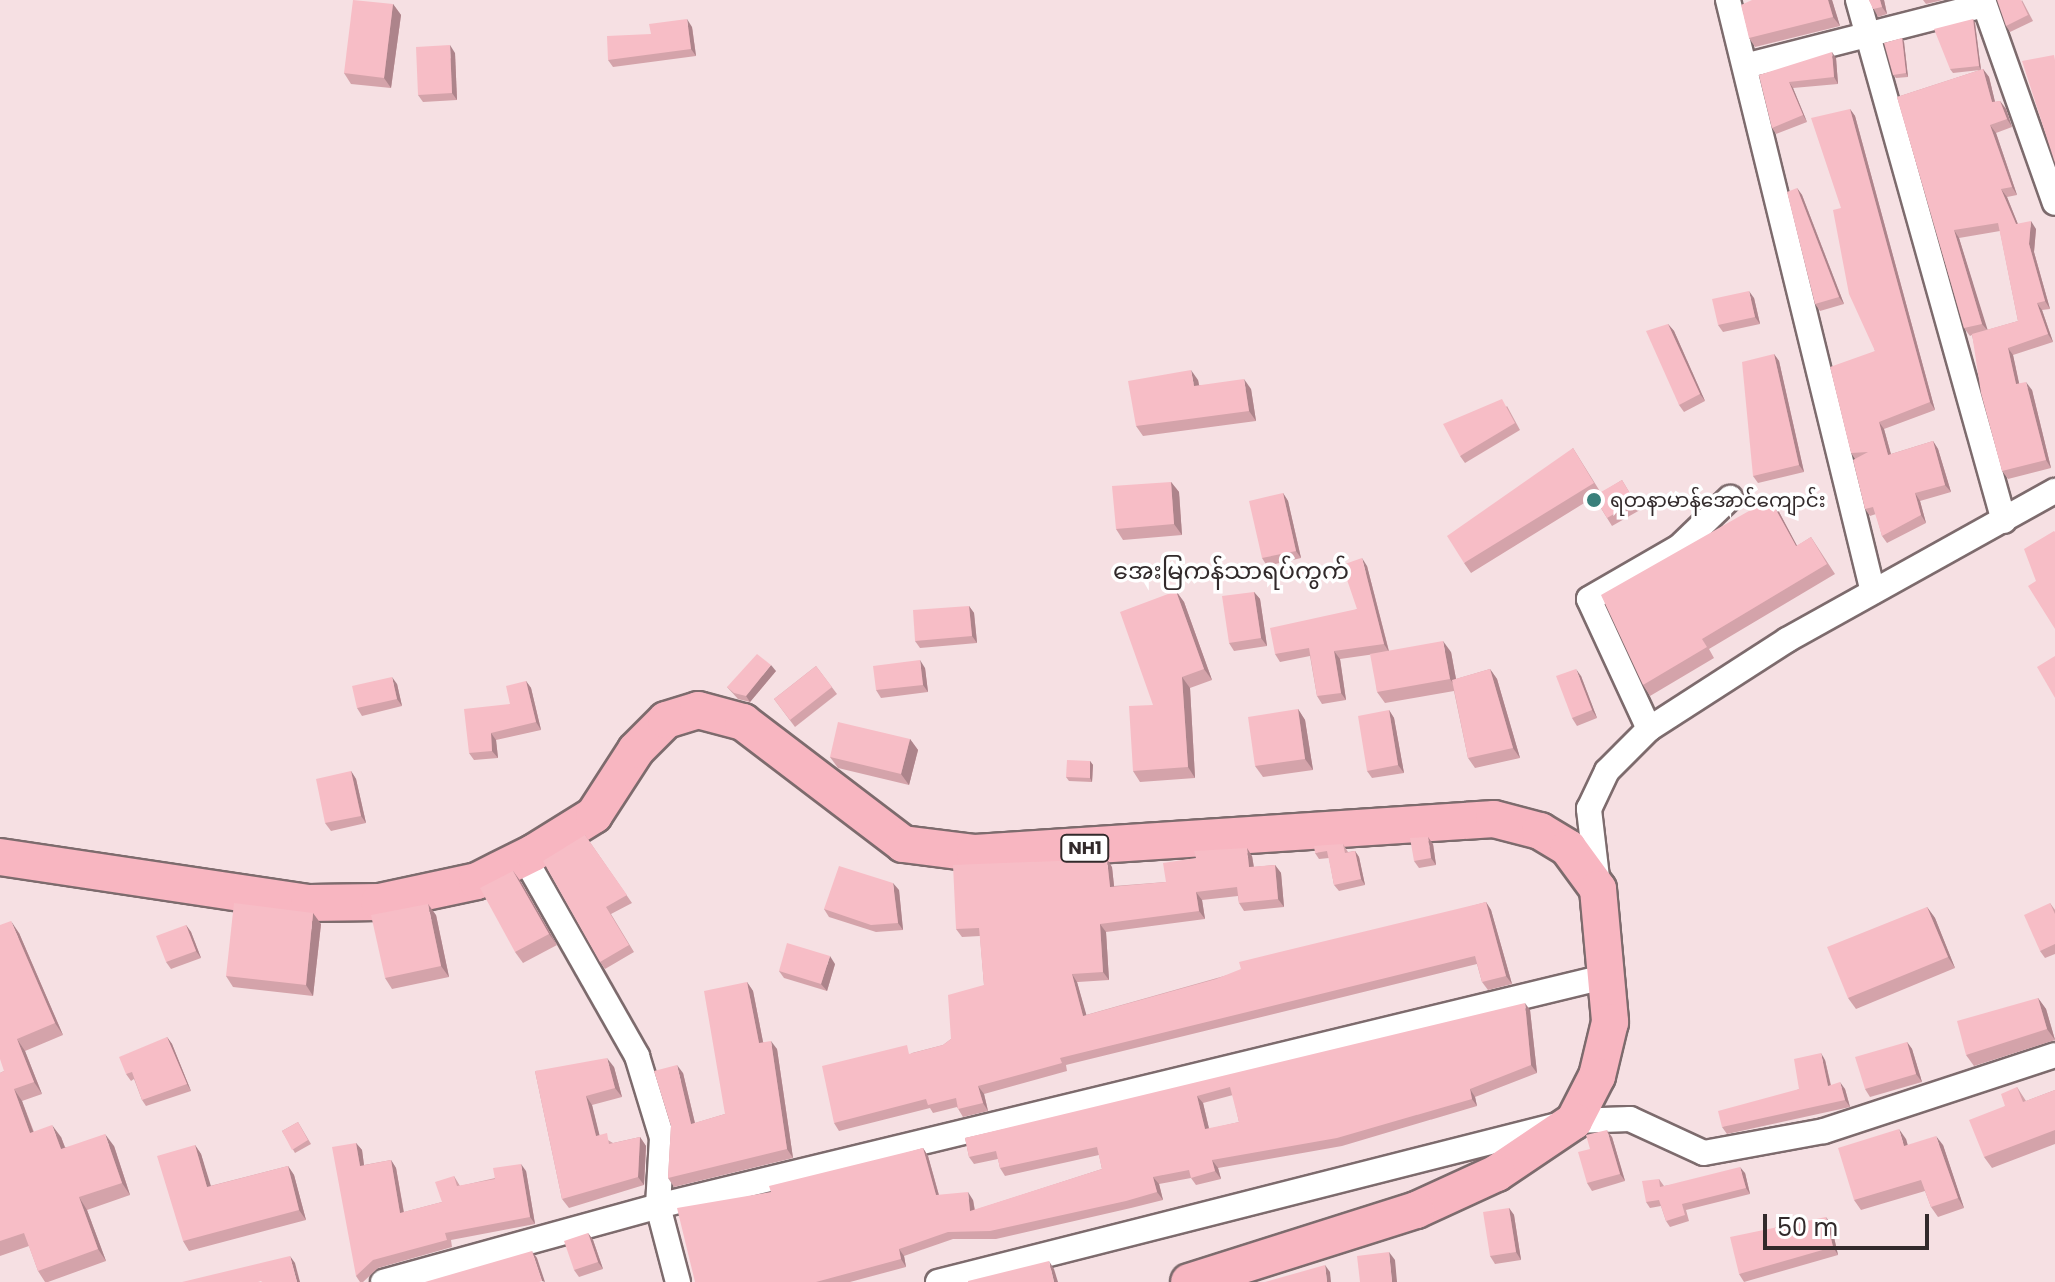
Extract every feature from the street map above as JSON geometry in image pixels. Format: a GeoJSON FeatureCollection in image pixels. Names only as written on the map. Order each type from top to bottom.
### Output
{"type":"FeatureCollection","features":[{"type":"Feature","properties":{"kind":"highway","name":"NH1"},"geometry":{"type":"LineString","coordinates":[[0,857],[309,903],[379,902],[477,881],[594,815],[636,750],[666,720],[698,710],[743,722],[903,844],[975,853],[1494,819],[1540,831],[1568,848],[1598,889],[1610,1022],[1597,1076],[1574,1121],[1497,1173],[1416,1210],[1189,1282]]}},
{"type":"Feature","properties":{"kind":"street"},"geometry":{"type":"LineString","coordinates":[[1728,0],[1873,592]]}},
{"type":"Feature","properties":{"kind":"street"},"geometry":{"type":"LineString","coordinates":[[1858,0],[1866,38],[2004,521]]}},
{"type":"Feature","properties":{"kind":"street"},"geometry":{"type":"LineString","coordinates":[[1745,66],[1866,38],[1983,3],[2055,203]]}},
{"type":"Feature","properties":{"kind":"street"},"geometry":{"type":"LineString","coordinates":[[1598,889],[1589,809],[1607,771],[1649,729],[1873,592],[2055,491]]}},
{"type":"Feature","properties":{"kind":"street"},"geometry":{"type":"LineString","coordinates":[[1649,729],[1589,599],[1679,547],[1730,498]]}},
{"type":"Feature","properties":{"kind":"street"},"geometry":{"type":"LineString","coordinates":[[524,857],[637,1056],[662,1138],[658,1206],[678,1282]]}},
{"type":"Feature","properties":{"kind":"street"},"geometry":{"type":"LineString","coordinates":[[383,1282],[658,1206],[1608,976]]}},
{"type":"Feature","properties":{"kind":"street"},"geometry":{"type":"LineString","coordinates":[[938,1282],[1574,1121],[1630,1119],[1704,1153],[1824,1131],[2055,1055]]}},
{"type":"Feature","properties":{"kind":"building"},"geometry":{"type":"Polygon","coordinates":[[[353,0],[393,4],[384,78],[344,73],[353,0]]]}},
{"type":"Feature","properties":{"kind":"building"},"geometry":{"type":"Polygon","coordinates":[[[1752,0],[1828,0],[1833,17],[1749,38],[1741,5],[1752,0]]]}},
{"type":"Feature","properties":{"kind":"building"},"geometry":{"type":"Polygon","coordinates":[[[1869,0],[1880,0],[1882,7],[1873,9],[1869,0]]]}},
{"type":"Feature","properties":{"kind":"building"},"geometry":{"type":"Polygon","coordinates":[[[1997,0],[2021,0],[2028,15],[2006,26],[1997,0]]]}},
{"type":"Feature","properties":{"kind":"building"},"geometry":{"type":"Polygon","coordinates":[[[687,19],[691,49],[608,60],[607,36],[651,34],[649,24],[687,19]]]}},
{"type":"Feature","properties":{"kind":"building"},"geometry":{"type":"Polygon","coordinates":[[[1973,19],[1979,66],[1950,69],[1934,29],[1973,19]]]}},
{"type":"Feature","properties":{"kind":"building"},"geometry":{"type":"Polygon","coordinates":[[[1902,38],[1906,73],[1893,75],[1884,43],[1902,38]]]}},
{"type":"Feature","properties":{"kind":"building"},"geometry":{"type":"Polygon","coordinates":[[[450,45],[452,93],[418,95],[416,47],[450,45]]]}},
{"type":"Feature","properties":{"kind":"building"},"geometry":{"type":"Polygon","coordinates":[[[1832,52],[1834,77],[1789,82],[1803,115],[1772,128],[1759,75],[1832,52]]]}},
{"type":"Feature","properties":{"kind":"building"},"geometry":{"type":"Polygon","coordinates":[[[2054,55],[2055,60],[2055,163],[2022,61],[2054,55]]]}},
{"type":"Feature","properties":{"kind":"building"},"geometry":{"type":"Polygon","coordinates":[[[1983,69],[1992,102],[2000,101],[2007,119],[1990,125],[2012,187],[2001,189],[2016,224],[2031,221],[2029,244],[2045,301],[2037,303],[2048,334],[2008,348],[2016,384],[2026,382],[2046,460],[2002,471],[1981,393],[1972,334],[2018,321],[1998,223],[1954,230],[1982,324],[1964,328],[1897,97],[1983,69]]]}},
{"type":"Feature","properties":{"kind":"building"},"geometry":{"type":"Polygon","coordinates":[[[1850,109],[1930,402],[1879,422],[1888,455],[1933,441],[1945,485],[1915,493],[1921,515],[1882,536],[1873,507],[1865,509],[1853,460],[1868,452],[1851,453],[1830,367],[1875,351],[1849,294],[1833,210],[1841,208],[1811,118],[1850,109]]]}},
{"type":"Feature","properties":{"kind":"building"},"geometry":{"type":"Polygon","coordinates":[[[1797,188],[1839,297],[1815,304],[1787,192],[1797,188]]]}},
{"type":"Feature","properties":{"kind":"building"},"geometry":{"type":"Polygon","coordinates":[[[1749,291],[1755,317],[1718,325],[1712,299],[1749,291]]]}},
{"type":"Feature","properties":{"kind":"building"},"geometry":{"type":"Polygon","coordinates":[[[1668,324],[1700,394],[1679,405],[1646,331],[1668,324]]]}},
{"type":"Feature","properties":{"kind":"building"},"geometry":{"type":"Polygon","coordinates":[[[1774,354],[1799,465],[1753,476],[1742,362],[1774,354]]]}},
{"type":"Feature","properties":{"kind":"building"},"geometry":{"type":"Polygon","coordinates":[[[1191,370],[1194,386],[1244,379],[1249,411],[1136,426],[1128,381],[1191,370]]]}},
{"type":"Feature","properties":{"kind":"building"},"geometry":{"type":"Polygon","coordinates":[[[1502,399],[1515,423],[1460,456],[1443,424],[1502,399]]]}},
{"type":"Feature","properties":{"kind":"building"},"geometry":{"type":"Polygon","coordinates":[[[1573,448],[1594,483],[1464,563],[1447,536],[1573,448]]]}},
{"type":"Feature","properties":{"kind":"building"},"geometry":{"type":"Polygon","coordinates":[[[1622,480],[1635,502],[1607,518],[1594,496],[1622,480]]]}},
{"type":"Feature","properties":{"kind":"building"},"geometry":{"type":"Polygon","coordinates":[[[1171,482],[1174,524],[1116,529],[1112,486],[1171,482]]]}},
{"type":"Feature","properties":{"kind":"building"},"geometry":{"type":"Polygon","coordinates":[[[1283,493],[1296,551],[1262,558],[1249,501],[1283,493]]]}},
{"type":"Feature","properties":{"kind":"building"},"geometry":{"type":"Polygon","coordinates":[[[1770,499],[1796,546],[1811,537],[1827,564],[1702,639],[1707,647],[1643,685],[1601,595],[1770,499]]]}},
{"type":"Feature","properties":{"kind":"building"},"geometry":{"type":"Polygon","coordinates":[[[2054,531],[2055,629],[2028,586],[2036,581],[2024,549],[2054,531]]]}},
{"type":"Feature","properties":{"kind":"building"},"geometry":{"type":"Polygon","coordinates":[[[1362,558],[1384,644],[1334,651],[1341,693],[1317,696],[1309,648],[1275,654],[1270,628],[1357,609],[1342,565],[1362,558]]]}},
{"type":"Feature","properties":{"kind":"building"},"geometry":{"type":"Polygon","coordinates":[[[1176,591],[1204,669],[1182,677],[1188,767],[1133,771],[1129,706],[1153,705],[1120,612],[1176,591]]]}},
{"type":"Feature","properties":{"kind":"building"},"geometry":{"type":"Polygon","coordinates":[[[1254,592],[1261,638],[1229,643],[1222,596],[1254,592]]]}},
{"type":"Feature","properties":{"kind":"building"},"geometry":{"type":"Polygon","coordinates":[[[969,606],[972,636],[915,641],[913,610],[969,606]]]}},
{"type":"Feature","properties":{"kind":"building"},"geometry":{"type":"Polygon","coordinates":[[[1443,641],[1450,679],[1377,692],[1370,654],[1443,641]]]}},
{"type":"Feature","properties":{"kind":"building"},"geometry":{"type":"Polygon","coordinates":[[[757,654],[771,665],[746,696],[734,693],[727,687],[757,654]]]}},
{"type":"Feature","properties":{"kind":"building"},"geometry":{"type":"Polygon","coordinates":[[[2055,656],[2055,698],[2037,667],[2055,656]]]}},
{"type":"Feature","properties":{"kind":"building"},"geometry":{"type":"Polygon","coordinates":[[[920,660],[923,685],[876,690],[873,666],[920,660]]]}},
{"type":"Feature","properties":{"kind":"building"},"geometry":{"type":"Polygon","coordinates":[[[816,666],[832,687],[790,720],[774,699],[816,666]]]}},
{"type":"Feature","properties":{"kind":"building"},"geometry":{"type":"Polygon","coordinates":[[[1490,669],[1513,748],[1468,758],[1452,680],[1490,669]]]}},
{"type":"Feature","properties":{"kind":"building"},"geometry":{"type":"Polygon","coordinates":[[[1576,669],[1592,710],[1572,718],[1556,676],[1576,669]]]}},
{"type":"Feature","properties":{"kind":"building"},"geometry":{"type":"Polygon","coordinates":[[[392,677],[397,699],[357,708],[352,686],[392,677]]]}},
{"type":"Feature","properties":{"kind":"building"},"geometry":{"type":"Polygon","coordinates":[[[526,681],[536,722],[491,733],[492,751],[469,753],[464,709],[510,704],[506,686],[526,681]]]}},
{"type":"Feature","properties":{"kind":"building"},"geometry":{"type":"Polygon","coordinates":[[[1298,709],[1305,759],[1255,766],[1248,717],[1298,709]]]}},
{"type":"Feature","properties":{"kind":"building"},"geometry":{"type":"Polygon","coordinates":[[[1389,710],[1398,765],[1367,771],[1358,716],[1389,710]]]}},
{"type":"Feature","properties":{"kind":"building"},"geometry":{"type":"Polygon","coordinates":[[[838,722],[910,739],[901,774],[830,757],[838,722]]]}},
{"type":"Feature","properties":{"kind":"building"},"geometry":{"type":"Polygon","coordinates":[[[1067,760],[1090,761],[1090,778],[1066,777],[1067,760]]]}},
{"type":"Feature","properties":{"kind":"building"},"geometry":{"type":"Polygon","coordinates":[[[351,771],[361,816],[325,823],[316,779],[351,771]]]}},
{"type":"Feature","properties":{"kind":"building"},"geometry":{"type":"Polygon","coordinates":[[[585,835],[627,895],[606,907],[629,945],[600,962],[543,861],[585,835]]]}},
{"type":"Feature","properties":{"kind":"building"},"geometry":{"type":"Polygon","coordinates":[[[1428,837],[1431,858],[1414,861],[1410,838],[1428,837]]]}},
{"type":"Feature","properties":{"kind":"building"},"geometry":{"type":"Polygon","coordinates":[[[1343,844],[1345,853],[1355,851],[1361,879],[1334,885],[1327,851],[1315,853],[1314,846],[1343,844]]]}},
{"type":"Feature","properties":{"kind":"building"},"geometry":{"type":"Polygon","coordinates":[[[1247,848],[1249,867],[1275,865],[1278,899],[1239,903],[1237,887],[1196,892],[1199,911],[1100,924],[1103,972],[1072,974],[1083,1016],[1216,979],[1241,969],[1239,962],[1486,902],[1506,976],[1482,982],[1475,956],[1060,1058],[1062,1063],[978,1086],[983,1103],[958,1109],[956,1098],[928,1105],[926,1099],[834,1123],[822,1066],[907,1045],[909,1054],[943,1045],[951,1039],[948,995],[984,985],[979,928],[956,929],[953,865],[1107,859],[1110,887],[1166,882],[1163,863],[1196,858],[1194,851],[1247,848]]]}},
{"type":"Feature","properties":{"kind":"building"},"geometry":{"type":"Polygon","coordinates":[[[839,866],[893,883],[898,923],[871,925],[824,909],[839,866]]]}},
{"type":"Feature","properties":{"kind":"building"},"geometry":{"type":"Polygon","coordinates":[[[513,871],[549,934],[515,952],[480,888],[513,871]]]}},
{"type":"Feature","properties":{"kind":"building"},"geometry":{"type":"Polygon","coordinates":[[[234,903],[313,913],[306,985],[226,976],[234,903]]]}},
{"type":"Feature","properties":{"kind":"building"},"geometry":{"type":"Polygon","coordinates":[[[2050,903],[2055,914],[2055,944],[2040,951],[2024,915],[2050,903]]]}},
{"type":"Feature","properties":{"kind":"building"},"geometry":{"type":"Polygon","coordinates":[[[428,904],[441,966],[385,978],[371,915],[428,904]]]}},
{"type":"Feature","properties":{"kind":"building"},"geometry":{"type":"Polygon","coordinates":[[[1927,907],[1948,957],[1848,998],[1827,947],[1927,907]]]}},
{"type":"Feature","properties":{"kind":"building"},"geometry":{"type":"Polygon","coordinates":[[[11,921],[55,1023],[17,1039],[34,1082],[14,1089],[30,1133],[52,1125],[61,1149],[105,1134],[122,1183],[79,1197],[98,1249],[38,1271],[24,1233],[0,1241],[0,1073],[4,1071],[0,1059],[0,925],[11,921]]]}},
{"type":"Feature","properties":{"kind":"building"},"geometry":{"type":"Polygon","coordinates":[[[186,925],[196,951],[166,962],[156,936],[186,925]]]}},
{"type":"Feature","properties":{"kind":"building"},"geometry":{"type":"Polygon","coordinates":[[[787,943],[830,956],[821,984],[779,971],[787,943]]]}},
{"type":"Feature","properties":{"kind":"building"},"geometry":{"type":"Polygon","coordinates":[[[747,982],[759,1043],[771,1041],[787,1149],[668,1178],[671,1126],[654,1071],[677,1065],[691,1124],[725,1114],[704,991],[747,982]]]}},
{"type":"Feature","properties":{"kind":"building"},"geometry":{"type":"Polygon","coordinates":[[[2038,998],[2047,1029],[1966,1055],[1957,1021],[2038,998]]]}},
{"type":"Feature","properties":{"kind":"building"},"geometry":{"type":"Polygon","coordinates":[[[1525,1003],[1531,1065],[1470,1089],[1472,1099],[1337,1138],[1212,1160],[1215,1171],[1191,1178],[1189,1170],[1153,1177],[1157,1192],[1126,1201],[990,1231],[948,1232],[899,1249],[901,1259],[816,1282],[695,1282],[677,1208],[771,1192],[769,1186],[923,1148],[936,1195],[968,1192],[970,1211],[1102,1169],[1097,1147],[1000,1168],[996,1151],[969,1157],[965,1138],[1525,1003]],[[1230,1087],[1197,1096],[1205,1129],[1239,1122],[1230,1087]]]}},
{"type":"Feature","properties":{"kind":"building"},"geometry":{"type":"Polygon","coordinates":[[[167,1037],[187,1084],[142,1100],[132,1072],[126,1074],[119,1057],[167,1037]]]}},
{"type":"Feature","properties":{"kind":"building"},"geometry":{"type":"Polygon","coordinates":[[[1907,1042],[1916,1074],[1865,1089],[1855,1057],[1907,1042]]]}},
{"type":"Feature","properties":{"kind":"building"},"geometry":{"type":"Polygon","coordinates":[[[1821,1053],[1828,1086],[1840,1082],[1845,1100],[1722,1127],[1718,1111],[1799,1089],[1794,1059],[1821,1053]]]}},
{"type":"Feature","properties":{"kind":"building"},"geometry":{"type":"Polygon","coordinates":[[[607,1058],[615,1088],[586,1096],[596,1136],[607,1133],[609,1144],[640,1137],[638,1177],[562,1199],[535,1071],[607,1058]]]}},
{"type":"Feature","properties":{"kind":"building"},"geometry":{"type":"Polygon","coordinates":[[[2017,1087],[2023,1102],[2055,1090],[2055,1130],[1984,1157],[1969,1120],[2005,1106],[2001,1094],[2017,1087]]]}},
{"type":"Feature","properties":{"kind":"building"},"geometry":{"type":"Polygon","coordinates":[[[298,1122],[308,1140],[292,1150],[282,1131],[298,1122]]]}},
{"type":"Feature","properties":{"kind":"building"},"geometry":{"type":"Polygon","coordinates":[[[1899,1129],[1904,1146],[1936,1136],[1958,1198],[1931,1207],[1921,1180],[1854,1200],[1838,1148],[1899,1129]]]}},
{"type":"Feature","properties":{"kind":"building"},"geometry":{"type":"Polygon","coordinates":[[[1607,1130],[1620,1174],[1587,1183],[1578,1152],[1590,1149],[1586,1135],[1607,1130]]]}},
{"type":"Feature","properties":{"kind":"building"},"geometry":{"type":"Polygon","coordinates":[[[356,1143],[360,1166],[391,1160],[400,1213],[442,1202],[435,1182],[454,1176],[457,1186],[495,1179],[493,1168],[521,1164],[530,1217],[445,1233],[447,1240],[373,1260],[356,1276],[332,1147],[356,1143]]]}},
{"type":"Feature","properties":{"kind":"building"},"geometry":{"type":"Polygon","coordinates":[[[195,1145],[207,1187],[288,1166],[299,1210],[183,1241],[157,1156],[195,1145]]]}},
{"type":"Feature","properties":{"kind":"building"},"geometry":{"type":"Polygon","coordinates":[[[1740,1167],[1746,1188],[1682,1204],[1685,1215],[1666,1221],[1659,1200],[1646,1202],[1642,1181],[1659,1179],[1660,1187],[1740,1167]]]}},
{"type":"Feature","properties":{"kind":"building"},"geometry":{"type":"Polygon","coordinates":[[[1509,1208],[1516,1252],[1490,1256],[1483,1212],[1509,1208]]]}},
{"type":"Feature","properties":{"kind":"building"},"geometry":{"type":"Polygon","coordinates":[[[1826,1217],[1833,1247],[1739,1274],[1730,1237],[1826,1217]]]}},
{"type":"Feature","properties":{"kind":"building"},"geometry":{"type":"Polygon","coordinates":[[[588,1233],[598,1262],[574,1270],[564,1241],[588,1233]]]}},
{"type":"Feature","properties":{"kind":"building"},"geometry":{"type":"Polygon","coordinates":[[[532,1251],[542,1281],[539,1282],[425,1282],[532,1251]]]}},
{"type":"Feature","properties":{"kind":"building"},"geometry":{"type":"Polygon","coordinates":[[[1389,1252],[1392,1282],[1360,1282],[1357,1256],[1389,1252]]]}},
{"type":"Feature","properties":{"kind":"building"},"geometry":{"type":"Polygon","coordinates":[[[290,1256],[297,1282],[182,1282],[290,1256]]]}},
{"type":"Feature","properties":{"kind":"building"},"geometry":{"type":"Polygon","coordinates":[[[1049,1261],[1054,1282],[968,1282],[968,1281],[1049,1261]]]}},
{"type":"Feature","properties":{"kind":"building"},"geometry":{"type":"Polygon","coordinates":[[[1325,1265],[1327,1282],[1265,1282],[1325,1265]]]}},
{"type":"Feature","properties":{"kind":"place","name":"ရတနာမာန်အောင်ကျောင်း"},"geometry":{"type":"Point","coordinates":[1594,500]}},
{"type":"Feature","properties":{"kind":"district","name":"အေးမြကန်သာရပ်ကွက်"},"geometry":{"type":"Point","coordinates":[1231,571]}}]}
